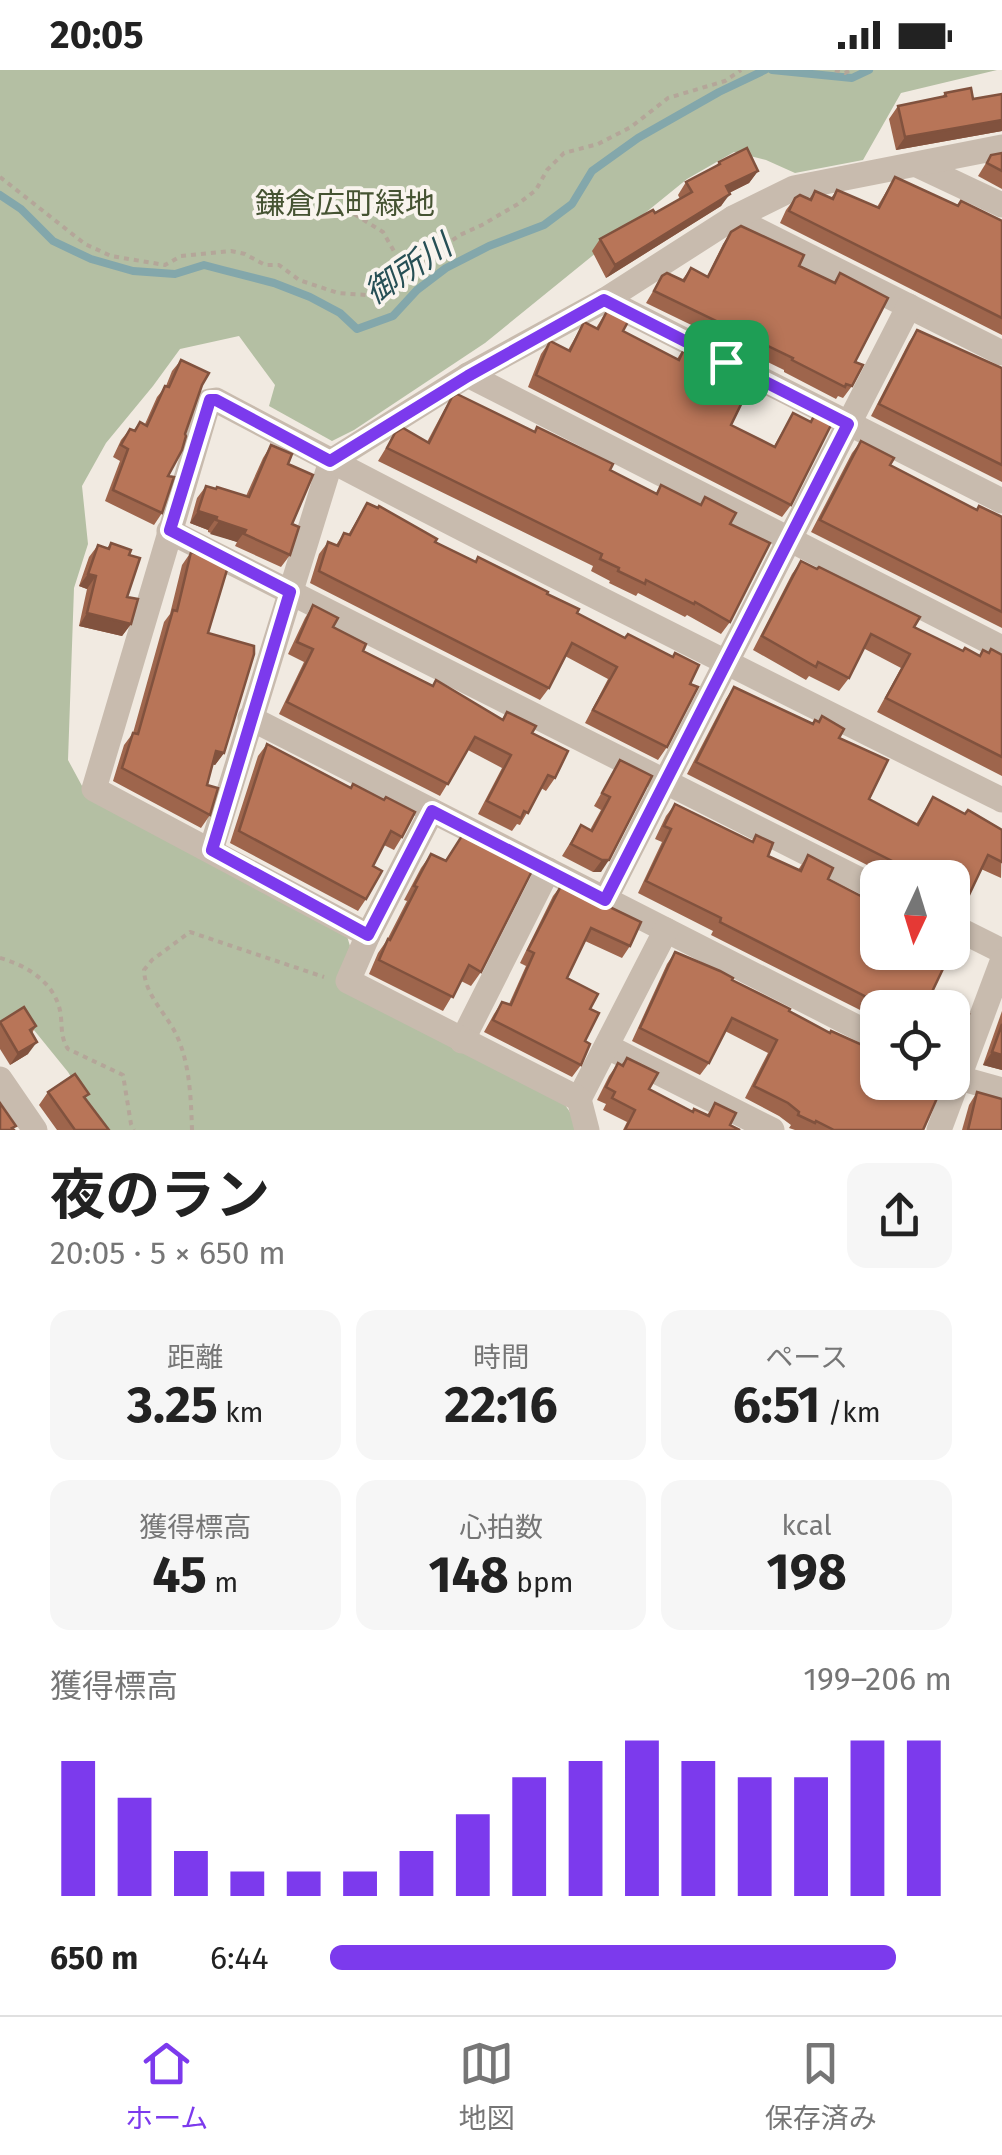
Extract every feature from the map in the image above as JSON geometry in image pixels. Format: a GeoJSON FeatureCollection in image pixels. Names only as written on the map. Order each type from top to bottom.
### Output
{"type":"FeatureCollection","features":[{"type":"Feature","properties":{"kind":"street"},"geometry":{"type":"LineString","coordinates":[[212,850],[330,461],[468,376],[604,300],[733,218],[794,188],[1002,147]]}},
{"type":"Feature","properties":{"kind":"street"},"geometry":{"type":"LineString","coordinates":[[917,165],[1002,206]]}},
{"type":"Feature","properties":{"kind":"street"},"geometry":{"type":"LineString","coordinates":[[733,218],[1002,353]]}},
{"type":"Feature","properties":{"kind":"street"},"geometry":{"type":"LineString","coordinates":[[604,300],[1002,501]]}},
{"type":"Feature","properties":{"kind":"street"},"geometry":{"type":"LineString","coordinates":[[605,900],[909,306]]}},
{"type":"Feature","properties":{"kind":"street"},"geometry":{"type":"LineString","coordinates":[[468,376],[1002,648]]}},
{"type":"Feature","properties":{"kind":"street"},"geometry":{"type":"LineString","coordinates":[[368,935],[94,789],[210,400],[1002,800]]}},
{"type":"Feature","properties":{"kind":"street"},"geometry":{"type":"LineString","coordinates":[[170,530],[860,880]]}},
{"type":"Feature","properties":{"kind":"street"},"geometry":{"type":"LineString","coordinates":[[250,718],[860,1029]]}},
{"type":"Feature","properties":{"kind":"street"},"geometry":{"type":"LineString","coordinates":[[432,811],[348,981],[579,1099]]}},
{"type":"Feature","properties":{"kind":"street"},"geometry":{"type":"LineString","coordinates":[[462,1041],[548,870]]}},
{"type":"Feature","properties":{"kind":"street"},"geometry":{"type":"LineString","coordinates":[[587,1130],[579,1099],[666,930]]}},
{"type":"Feature","properties":{"kind":"street"},"geometry":{"type":"LineString","coordinates":[[970,935],[1002,951]]}},
{"type":"Feature","properties":{"kind":"street"},"geometry":{"type":"LineString","coordinates":[[970,1041],[1002,962]]}},
{"type":"Feature","properties":{"kind":"street"},"geometry":{"type":"LineString","coordinates":[[608,1048],[772,1130]]}},
{"type":"Feature","properties":{"kind":"street"},"geometry":{"type":"LineString","coordinates":[[0,1079],[35,1130]]}},
{"type":"Feature","properties":{"kind":"street"},"geometry":{"type":"LineString","coordinates":[[970,1082],[1002,1090]]}},
{"type":"Feature","properties":{"kind":"street"},"geometry":{"type":"LineString","coordinates":[[939,1130],[948,1100]]}},
{"type":"Feature","properties":{"kind":"path"},"geometry":{"type":"LineString","coordinates":[[0,176],[84,244],[111,256],[164,265],[181,256],[230,251],[278,266],[299,280],[338,294],[366,294],[386,291],[460,235],[518,204],[536,190],[547,170],[564,153],[598,144],[630,127],[668,98],[726,81],[741,70]]}},
{"type":"Feature","properties":{"kind":"path"},"geometry":{"type":"LineString","coordinates":[[836,70],[850,70]]}},
{"type":"Feature","properties":{"kind":"path"},"geometry":{"type":"LineString","coordinates":[[346,209],[382,232],[406,274]]}},
{"type":"Feature","properties":{"kind":"path"},"geometry":{"type":"LineString","coordinates":[[192,1130],[190,1094],[177,1037],[144,982],[144,970],[152,960],[190,932],[334,981],[348,981]]}},
{"type":"Feature","properties":{"kind":"path"},"geometry":{"type":"LineString","coordinates":[[0,958],[36,974],[47,984],[59,1005],[68,1049],[123,1076],[134,1130]]}},
{"type":"Feature","properties":{"kind":"green space","name":"鎌倉広町緑地"},"geometry":{"type":"Polygon","coordinates":[[[0,70],[997,70],[901,93],[863,160],[795,173],[734,152],[687,179],[485,343],[332,441],[269,406],[275,385],[239,336],[180,349],[106,443],[82,486],[88,544],[74,588],[68,760],[88,797],[347,936],[350,946],[340,973],[563,1102],[576,1130],[103,1130],[68,1072],[25,1019],[0,1029],[0,70]]]}},
{"type":"Feature","properties":{"kind":"building"},"geometry":{"type":"Polygon","coordinates":[[[971,88],[973,99],[1002,94],[1002,120],[905,137],[898,106],[971,88]]]}},
{"type":"Feature","properties":{"kind":"building"},"geometry":{"type":"Polygon","coordinates":[[[747,148],[758,171],[726,186],[730,194],[615,265],[600,239],[692,192],[686,182],[747,148]]]}},
{"type":"Feature","properties":{"kind":"building"},"geometry":{"type":"Polygon","coordinates":[[[1002,153],[1002,171],[987,163],[991,155],[1002,153]]]}},
{"type":"Feature","properties":{"kind":"building"},"geometry":{"type":"Polygon","coordinates":[[[895,177],[1002,221],[1002,318],[789,211],[800,195],[811,200],[815,191],[833,199],[837,190],[879,208],[895,177]]]}},
{"type":"Feature","properties":{"kind":"building"},"geometry":{"type":"Polygon","coordinates":[[[741,226],[804,255],[799,266],[835,283],[840,273],[888,298],[855,362],[863,365],[852,386],[845,387],[654,291],[667,273],[684,281],[691,268],[708,277],[731,232],[741,226]]]}},
{"type":"Feature","properties":{"kind":"building"},"geometry":{"type":"Polygon","coordinates":[[[608,309],[631,316],[623,331],[679,360],[687,343],[745,372],[737,390],[746,394],[731,425],[775,447],[793,413],[811,422],[816,412],[833,421],[791,505],[536,375],[550,341],[570,351],[584,322],[598,329],[608,309]]]}},
{"type":"Feature","properties":{"kind":"building"},"geometry":{"type":"Polygon","coordinates":[[[917,330],[1002,368],[1002,465],[879,404],[917,330]]]}},
{"type":"Feature","properties":{"kind":"building"},"geometry":{"type":"Polygon","coordinates":[[[181,360],[209,373],[182,450],[168,476],[174,477],[162,513],[113,490],[128,449],[121,445],[130,429],[135,431],[140,422],[147,426],[181,360]]]}},
{"type":"Feature","properties":{"kind":"building"},"geometry":{"type":"Polygon","coordinates":[[[457,394],[613,464],[610,470],[657,494],[661,485],[701,505],[705,497],[736,513],[730,524],[770,543],[730,622],[695,602],[618,571],[619,568],[600,559],[602,554],[387,448],[395,433],[403,428],[429,443],[457,394]]]}},
{"type":"Feature","properties":{"kind":"building"},"geometry":{"type":"Polygon","coordinates":[[[861,441],[894,458],[890,465],[977,510],[979,506],[1002,517],[1002,612],[820,520],[861,441]]]}},
{"type":"Feature","properties":{"kind":"building"},"geometry":{"type":"Polygon","coordinates":[[[271,445],[292,454],[288,464],[313,475],[292,524],[299,527],[290,555],[244,534],[246,530],[198,511],[206,486],[249,497],[271,445]]]}},
{"type":"Feature","properties":{"kind":"building"},"geometry":{"type":"Polygon","coordinates":[[[367,503],[437,539],[435,542],[476,562],[478,557],[548,592],[579,609],[577,613],[625,638],[628,634],[673,657],[675,653],[699,665],[690,684],[698,687],[667,747],[593,710],[617,667],[572,643],[549,688],[319,571],[328,542],[338,546],[344,533],[350,535],[367,503]]]}},
{"type":"Feature","properties":{"kind":"building"},"geometry":{"type":"Polygon","coordinates":[[[111,543],[140,558],[127,597],[138,599],[131,624],[87,613],[96,576],[88,574],[98,545],[109,549],[111,543]]]}},
{"type":"Feature","properties":{"kind":"building"},"geometry":{"type":"Polygon","coordinates":[[[191,552],[229,563],[208,633],[254,646],[224,753],[216,751],[207,785],[218,788],[210,815],[122,768],[133,733],[138,734],[173,610],[177,611],[191,552]]]}},
{"type":"Feature","properties":{"kind":"building"},"geometry":{"type":"Polygon","coordinates":[[[801,561],[920,617],[914,627],[963,651],[965,648],[980,656],[983,650],[989,653],[991,649],[1002,655],[1002,757],[886,698],[910,654],[871,634],[849,678],[818,662],[816,667],[762,636],[801,561]]]}},
{"type":"Feature","properties":{"kind":"building"},"geometry":{"type":"Polygon","coordinates":[[[313,605],[338,618],[333,627],[366,644],[363,651],[433,686],[436,680],[503,720],[507,712],[536,726],[532,733],[568,751],[555,778],[548,775],[528,813],[524,811],[521,818],[487,801],[511,755],[475,737],[448,784],[287,702],[313,649],[297,642],[313,605]]]}},
{"type":"Feature","properties":{"kind":"building"},"geometry":{"type":"Polygon","coordinates":[[[734,687],[813,724],[822,716],[844,729],[839,738],[888,760],[869,799],[918,825],[933,797],[965,814],[968,810],[1002,830],[1002,862],[988,855],[970,893],[970,860],[890,860],[696,762],[734,687]]]}},
{"type":"Feature","properties":{"kind":"building"},"geometry":{"type":"Polygon","coordinates":[[[267,744],[351,788],[353,784],[415,812],[402,837],[391,831],[373,866],[382,871],[366,899],[239,831],[267,744]]]}},
{"type":"Feature","properties":{"kind":"building"},"geometry":{"type":"Polygon","coordinates":[[[620,760],[652,776],[609,860],[602,860],[571,844],[581,825],[592,831],[610,797],[602,793],[620,760]]]}},
{"type":"Feature","properties":{"kind":"building"},"geometry":{"type":"Polygon","coordinates":[[[675,804],[753,842],[756,835],[773,843],[768,856],[801,871],[808,855],[833,868],[828,879],[860,896],[860,970],[942,970],[933,990],[860,990],[860,994],[646,881],[671,829],[664,826],[675,804]]]}},
{"type":"Feature","properties":{"kind":"building"},"geometry":{"type":"Polygon","coordinates":[[[465,831],[531,860],[529,865],[534,867],[481,972],[469,965],[453,997],[379,960],[431,854],[446,861],[465,831]]]}},
{"type":"Feature","properties":{"kind":"building"},"geometry":{"type":"Polygon","coordinates":[[[562,884],[641,922],[630,946],[591,928],[567,978],[598,994],[590,1009],[599,1013],[585,1041],[590,1044],[581,1065],[493,1020],[502,1002],[511,1005],[534,953],[528,950],[562,884]]]}},
{"type":"Feature","properties":{"kind":"building"},"geometry":{"type":"Polygon","coordinates":[[[675,952],[720,971],[830,1033],[860,1044],[860,1100],[936,1100],[923,1130],[834,1130],[798,1115],[788,1103],[754,1086],[777,1040],[732,1018],[709,1063],[640,1028],[675,952]]]}},
{"type":"Feature","properties":{"kind":"building"},"geometry":{"type":"Polygon","coordinates":[[[24,1007],[36,1026],[30,1030],[37,1042],[18,1053],[0,1022],[24,1007]]]}},
{"type":"Feature","properties":{"kind":"building"},"geometry":{"type":"Polygon","coordinates":[[[1002,1024],[1002,1055],[992,1052],[1002,1024]]]}},
{"type":"Feature","properties":{"kind":"building"},"geometry":{"type":"Polygon","coordinates":[[[627,1058],[658,1073],[649,1089],[709,1116],[715,1103],[736,1113],[730,1125],[740,1130],[625,1130],[635,1110],[612,1098],[615,1092],[606,1087],[618,1063],[623,1066],[627,1058]]]}},
{"type":"Feature","properties":{"kind":"building"},"geometry":{"type":"Polygon","coordinates":[[[75,1074],[89,1094],[84,1097],[109,1130],[75,1130],[48,1092],[75,1074]]]}},
{"type":"Feature","properties":{"kind":"building"},"geometry":{"type":"Polygon","coordinates":[[[977,1092],[1002,1099],[1002,1130],[968,1130],[977,1092]]]}},
{"type":"Feature","properties":{"kind":"building"},"geometry":{"type":"Polygon","coordinates":[[[0,1103],[16,1126],[14,1130],[0,1130],[0,1103]]]}},
{"type":"Feature","properties":{"kind":"waterway","name":"御所川"},"geometry":{"type":"LineString","coordinates":[[0,195],[21,209],[53,241],[91,259],[133,271],[175,274],[204,265],[274,283],[340,313],[357,329],[393,316],[417,290],[446,268],[544,225],[572,204],[592,171],[638,138],[765,70]]}},
{"type":"Feature","properties":{"kind":"waterway","name":"御所川"},"geometry":{"type":"LineString","coordinates":[[772,70],[852,78],[869,70]]}},
{"type":"Feature","properties":{"kind":"route"},"geometry":{"type":"LineString","coordinates":[[604,300],[726,362],[848,424],[605,900],[432,811],[368,935],[212,850],[290,592],[170,530],[210,400],[330,461],[468,376],[604,300]]}}]}
